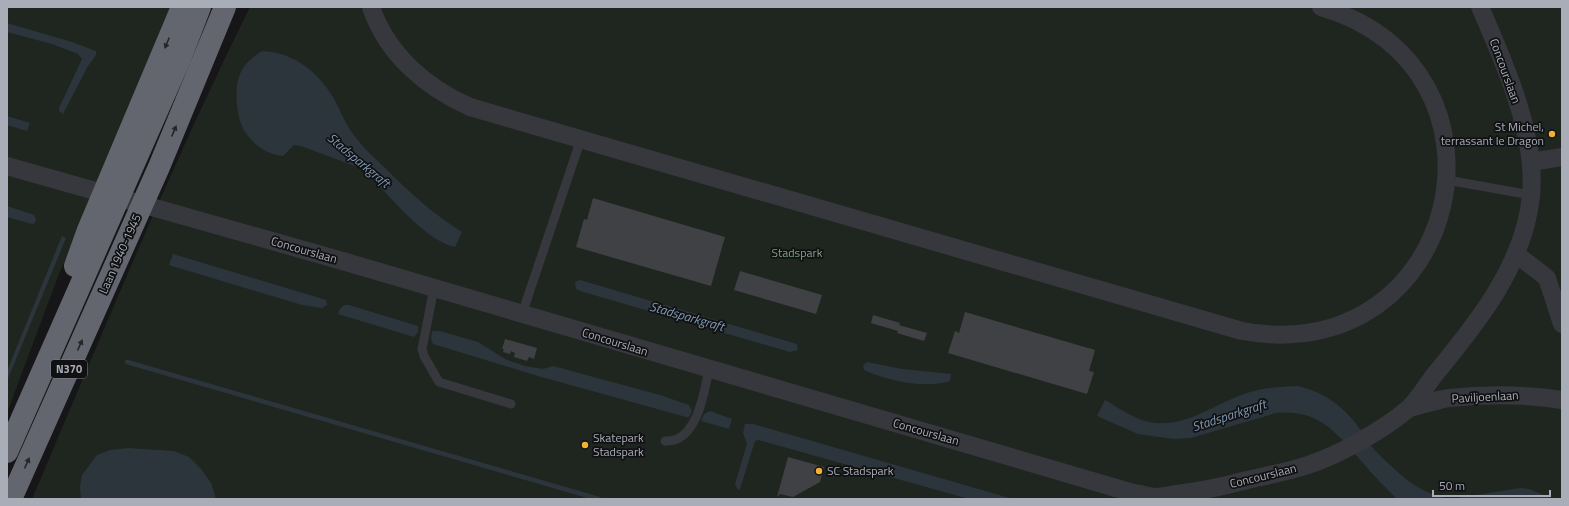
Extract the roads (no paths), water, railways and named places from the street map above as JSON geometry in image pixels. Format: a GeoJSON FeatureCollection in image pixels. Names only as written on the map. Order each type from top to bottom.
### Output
{"type":"FeatureCollection","features":[{"type":"Feature","properties":{"kind":"highway","name":"N370"},"geometry":{"type":"LineString","coordinates":[[127,158],[182,7]]}},
{"type":"Feature","properties":{"kind":"highway","name":"Laan 1940-1945"},"geometry":{"type":"LineString","coordinates":[[7,452],[127,158],[180,59],[200,7]]}},
{"type":"Feature","properties":{"kind":"highway","name":"Laan 1940-1945"},"geometry":{"type":"LineString","coordinates":[[11,499],[159,167],[225,7]]}},
{"type":"Feature","properties":{"kind":"highway","name":"N370"},"geometry":{"type":"LineString","coordinates":[[213,39],[230,7]]}},
{"type":"Feature","properties":{"kind":"street"},"geometry":{"type":"LineString","coordinates":[[371,7],[381,30],[392,47],[414,72],[434,89],[470,107],[1242,331],[1280,335],[1317,331],[1353,319],[1375,306],[1399,286],[1415,266],[1432,240],[1444,204],[1447,180],[1446,147],[1442,129],[1429,93],[1420,77],[1408,62],[1381,36],[1365,25],[1323,7]]}},
{"type":"Feature","properties":{"kind":"street","name":"Concourslaan"},"geometry":{"type":"LineString","coordinates":[[7,166],[434,288],[1133,493],[1158,498],[1207,490],[1309,465],[1348,448],[1374,433],[1410,408],[1464,339],[1496,292],[1516,254],[1525,229],[1531,196],[1531,162],[1528,143],[1513,91],[1500,54],[1480,7]]}},
{"type":"Feature","properties":{"kind":"street"},"geometry":{"type":"LineString","coordinates":[[1531,162],[1562,157]]}},
{"type":"Feature","properties":{"kind":"street"},"geometry":{"type":"LineString","coordinates":[[1516,254],[1547,278],[1562,324]]}},
{"type":"Feature","properties":{"kind":"street","name":"Paviljoenlaan"},"geometry":{"type":"LineString","coordinates":[[1410,408],[1447,398],[1498,394],[1535,396],[1562,400]]}},
{"type":"Feature","properties":{"kind":"lane"},"geometry":{"type":"LineString","coordinates":[[522,314],[581,140]]}},
{"type":"Feature","properties":{"kind":"lane"},"geometry":{"type":"LineString","coordinates":[[1447,180],[1531,196]]}},
{"type":"Feature","properties":{"kind":"lane"},"geometry":{"type":"LineString","coordinates":[[434,288],[422,348],[424,356],[439,382],[511,404]]}},
{"type":"Feature","properties":{"kind":"lane"},"geometry":{"type":"LineString","coordinates":[[665,441],[673,441],[692,426],[700,409],[708,369]]}},
{"type":"Feature","properties":{"kind":"water"},"geometry":{"type":"Polygon","coordinates":[[[7,23],[72,42],[96,51],[96,55],[88,66],[63,114],[59,111],[59,108],[82,59],[78,54],[52,44],[7,32],[7,23]]]}},
{"type":"Feature","properties":{"kind":"water","name":"Stadsparkgraft"},"geometry":{"type":"Polygon","coordinates":[[[262,51],[273,52],[294,59],[312,71],[320,79],[333,97],[353,134],[363,147],[403,186],[441,218],[462,232],[455,247],[444,243],[420,227],[367,173],[360,168],[301,146],[294,145],[283,156],[272,154],[252,141],[245,132],[239,119],[237,84],[239,76],[246,64],[262,51]]]}},
{"type":"Feature","properties":{"kind":"water"},"geometry":{"type":"Polygon","coordinates":[[[7,116],[30,123],[27,131],[7,125],[7,116]]]}},
{"type":"Feature","properties":{"kind":"water"},"geometry":{"type":"Polygon","coordinates":[[[7,206],[34,215],[36,219],[35,223],[32,224],[7,217],[7,206]]]}},
{"type":"Feature","properties":{"kind":"water"},"geometry":{"type":"Polygon","coordinates":[[[62,236],[66,238],[7,381],[7,371],[62,236]]]}},
{"type":"Feature","properties":{"kind":"water"},"geometry":{"type":"Polygon","coordinates":[[[173,254],[326,300],[327,305],[322,308],[302,305],[169,265],[173,254]]]}},
{"type":"Feature","properties":{"kind":"water","name":"Stadsparkgraft"},"geometry":{"type":"Polygon","coordinates":[[[580,280],[797,344],[798,350],[790,352],[580,291],[576,289],[575,282],[580,280]]]}},
{"type":"Feature","properties":{"kind":"water"},"geometry":{"type":"Polygon","coordinates":[[[344,305],[349,305],[418,326],[418,332],[414,337],[338,314],[344,305]]]}},
{"type":"Feature","properties":{"kind":"water"},"geometry":{"type":"Polygon","coordinates":[[[432,331],[440,331],[478,342],[507,360],[525,366],[543,369],[553,366],[660,395],[689,405],[692,411],[689,417],[686,417],[538,376],[433,344],[431,339],[432,331]]]}},
{"type":"Feature","properties":{"kind":"water"},"geometry":{"type":"Polygon","coordinates":[[[867,362],[902,369],[951,374],[950,381],[929,384],[907,383],[864,370],[863,366],[867,362]]]}},
{"type":"Feature","properties":{"kind":"water","name":"Stadsparkgraft"},"geometry":{"type":"Polygon","coordinates":[[[1298,386],[1317,392],[1340,407],[1354,421],[1368,442],[1377,452],[1411,483],[1432,494],[1450,499],[1397,499],[1375,477],[1336,433],[1316,419],[1304,415],[1276,413],[1191,438],[1174,439],[1138,434],[1097,416],[1105,400],[1143,421],[1162,423],[1175,422],[1187,419],[1253,391],[1298,386]]]}},
{"type":"Feature","properties":{"kind":"water"},"geometry":{"type":"Polygon","coordinates":[[[710,411],[732,419],[729,429],[701,421],[704,414],[710,411]]]}},
{"type":"Feature","properties":{"kind":"water"},"geometry":{"type":"Polygon","coordinates":[[[745,424],[753,424],[1013,499],[969,499],[758,440],[755,441],[740,489],[738,490],[735,484],[747,444],[743,433],[745,424]]]}},
{"type":"Feature","properties":{"kind":"water"},"geometry":{"type":"Polygon","coordinates":[[[128,448],[174,451],[189,457],[201,469],[211,483],[216,499],[81,499],[80,487],[82,475],[97,455],[110,450],[128,448]]]}},
{"type":"Feature","properties":{"kind":"water"},"geometry":{"type":"Polygon","coordinates":[[[1521,488],[1529,489],[1554,499],[1450,499],[1521,488]]]}},
{"type":"Feature","properties":{"kind":"waterway"},"geometry":{"type":"LineString","coordinates":[[127,362],[599,499]]}},
{"type":"Feature","properties":{"kind":"place","name":"St Michel, terrassant le Dragon"},"geometry":{"type":"Point","coordinates":[1552,134]}},
{"type":"Feature","properties":{"kind":"place","name":"Skatepark Stadspark"},"geometry":{"type":"Point","coordinates":[585,445]}},
{"type":"Feature","properties":{"kind":"place","name":"SC Stadspark"},"geometry":{"type":"Point","coordinates":[819,471]}},
{"type":"Feature","properties":{"kind":"park label","name":"Stadspark"},"geometry":{"type":"Point","coordinates":[797,253]}}]}
